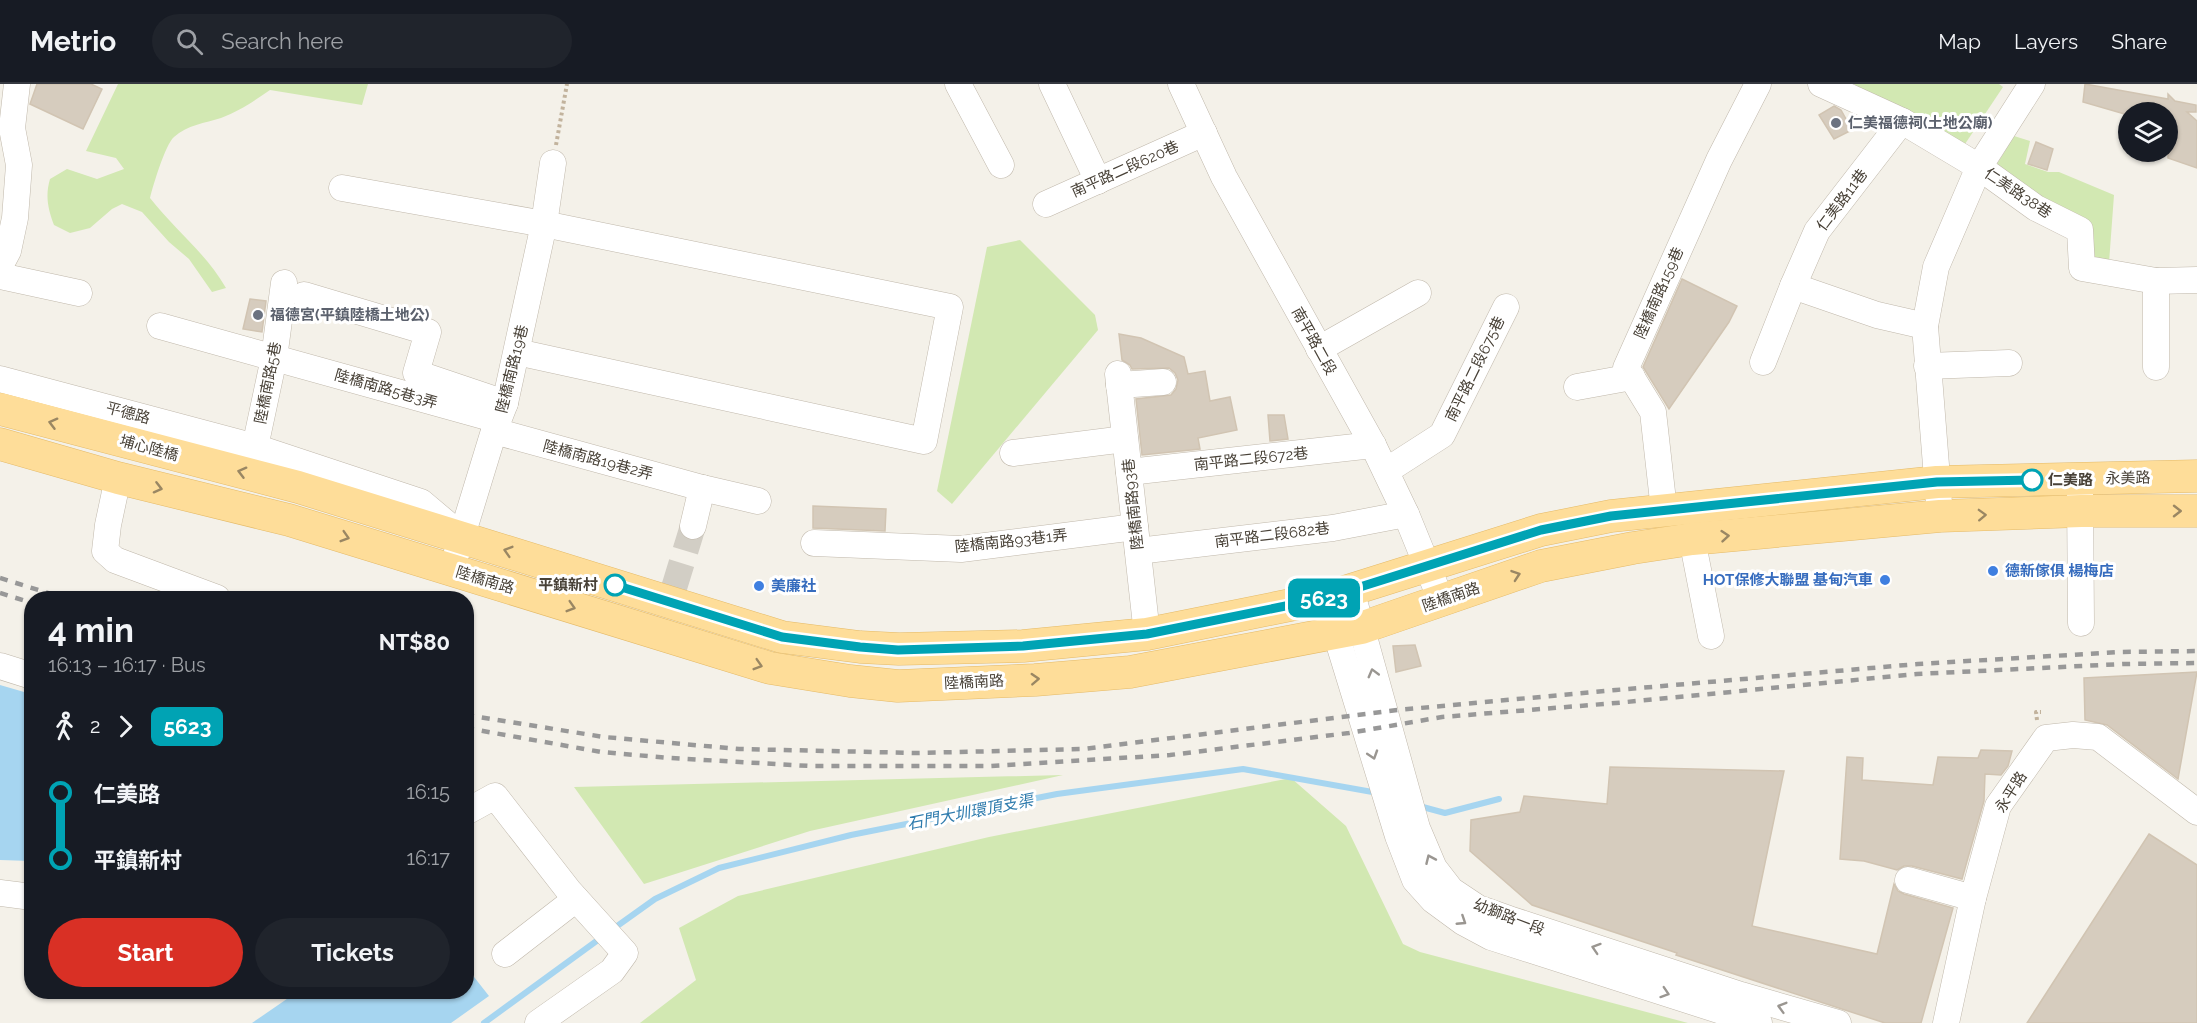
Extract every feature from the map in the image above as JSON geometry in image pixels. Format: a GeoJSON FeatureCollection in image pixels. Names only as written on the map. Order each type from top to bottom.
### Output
{"type":"FeatureCollection","features":[{"type":"Feature","properties":{"kind":"main road","name":"埔心陸橋"},"geometry":{"type":"LineString","coordinates":[[0,409],[298,487],[462,537]]}},
{"type":"Feature","properties":{"kind":"main road"},"geometry":{"type":"LineString","coordinates":[[0,444],[118,478]]}},
{"type":"Feature","properties":{"kind":"main road","name":"永美路"},"geometry":{"type":"LineString","coordinates":[[1664,510],[1937,482],[2197,476]]}},
{"type":"Feature","properties":{"kind":"main road","name":"陸橋南路"},"geometry":{"type":"LineString","coordinates":[[118,478],[289,520],[770,668],[898,686],[1035,680],[1130,672],[1348,631],[1541,566],[1679,541]]}},
{"type":"Feature","properties":{"kind":"main road"},"geometry":{"type":"LineString","coordinates":[[462,537],[671,595],[782,637],[898,650],[1023,646],[1147,634],[1338,594],[1541,530],[1611,516],[1664,510]]}},
{"type":"Feature","properties":{"kind":"main road"},"geometry":{"type":"LineString","coordinates":[[1679,541],[1940,516],[2080,511],[2197,511]]}},
{"type":"Feature","properties":{"kind":"street"},"geometry":{"type":"LineString","coordinates":[[0,266],[8,251],[7,215],[19,165],[12,128],[17,84]]}},
{"type":"Feature","properties":{"kind":"street"},"geometry":{"type":"LineString","coordinates":[[958,84],[1001,165]]}},
{"type":"Feature","properties":{"kind":"street"},"geometry":{"type":"LineString","coordinates":[[1052,84],[1098,181]]}},
{"type":"Feature","properties":{"kind":"street","name":"南平路二段"},"geometry":{"type":"LineString","coordinates":[[1180,84],[1224,177],[1373,445],[1406,514],[1442,600]]}},
{"type":"Feature","properties":{"kind":"street","name":"陸橋南路159巷"},"geometry":{"type":"LineString","coordinates":[[1632,377],[1626,368],[1719,160],[1758,84]]}},
{"type":"Feature","properties":{"kind":"street"},"geometry":{"type":"LineString","coordinates":[[1821,84],[1902,121],[1979,167]]}},
{"type":"Feature","properties":{"kind":"street"},"geometry":{"type":"LineString","coordinates":[[1940,516],[1925,326],[1936,267],[1979,167],[2032,84]]}},
{"type":"Feature","properties":{"kind":"street","name":"仁美路11巷"},"geometry":{"type":"LineString","coordinates":[[1763,362],[1792,286],[1817,231],[1902,121]]}},
{"type":"Feature","properties":{"kind":"street","name":"南平路二段620巷"},"geometry":{"type":"LineString","coordinates":[[1046,204],[1204,133]]}},
{"type":"Feature","properties":{"kind":"street","name":"陸橋南路19巷"},"geometry":{"type":"LineString","coordinates":[[451,569],[499,418],[517,352],[544,224],[553,163]]}},
{"type":"Feature","properties":{"kind":"street","name":"仁美路38巷"},"geometry":{"type":"LineString","coordinates":[[1979,167],[2036,208],[2080,230],[2082,268],[2156,281],[2197,280]]}},
{"type":"Feature","properties":{"kind":"street"},"geometry":{"type":"LineString","coordinates":[[342,188],[544,224],[950,307],[924,441],[517,352]]}},
{"type":"Feature","properties":{"kind":"street"},"geometry":{"type":"LineString","coordinates":[[0,276],[79,293]]}},
{"type":"Feature","properties":{"kind":"street"},"geometry":{"type":"LineString","coordinates":[[2156,281],[2156,367]]}},
{"type":"Feature","properties":{"kind":"street"},"geometry":{"type":"LineString","coordinates":[[1792,286],[1877,315],[1925,326]]}},
{"type":"Feature","properties":{"kind":"street","name":"陸橋南路5巷"},"geometry":{"type":"LineString","coordinates":[[255,447],[274,358],[294,289],[428,332],[416,372],[499,418]]}},
{"type":"Feature","properties":{"kind":"street"},"geometry":{"type":"LineString","coordinates":[[1319,349],[1418,293]]}},
{"type":"Feature","properties":{"kind":"street","name":"南平路二段675巷"},"geometry":{"type":"LineString","coordinates":[[1386,471],[1442,435],[1506,307]]}},
{"type":"Feature","properties":{"kind":"street","name":"陸橋南路5巷3弄"},"geometry":{"type":"LineString","coordinates":[[160,326],[499,418]]}},
{"type":"Feature","properties":{"kind":"street"},"geometry":{"type":"LineString","coordinates":[[1927,366],[2009,363]]}},
{"type":"Feature","properties":{"kind":"street"},"geometry":{"type":"LineString","coordinates":[[1576,387],[1632,377],[1653,412],[1664,510]]}},
{"type":"Feature","properties":{"kind":"street","name":"平德路"},"geometry":{"type":"LineString","coordinates":[[0,379],[255,447]]}},
{"type":"Feature","properties":{"kind":"street","name":"陸橋南路93巷"},"geometry":{"type":"LineString","coordinates":[[1147,634],[1119,379],[1163,382]]}},
{"type":"Feature","properties":{"kind":"street","name":"陸橋南路19巷2弄"},"geometry":{"type":"LineString","coordinates":[[499,418],[702,489],[758,501]]}},
{"type":"Feature","properties":{"kind":"street"},"geometry":{"type":"LineString","coordinates":[[1013,453],[1125,439]]}},
{"type":"Feature","properties":{"kind":"street","name":"南平路二段672巷"},"geometry":{"type":"LineString","coordinates":[[1129,472],[1373,445]]}},
{"type":"Feature","properties":{"kind":"street"},"geometry":{"type":"LineString","coordinates":[[255,447],[421,502],[462,537]]}},
{"type":"Feature","properties":{"kind":"street"},"geometry":{"type":"LineString","coordinates":[[118,478],[105,551],[116,560],[198,591]]}},
{"type":"Feature","properties":{"kind":"street"},"geometry":{"type":"LineString","coordinates":[[2080,479],[2080,623]]}},
{"type":"Feature","properties":{"kind":"street"},"geometry":{"type":"LineString","coordinates":[[693,526],[702,489]]}},
{"type":"Feature","properties":{"kind":"street","name":"南平路二段682巷"},"geometry":{"type":"LineString","coordinates":[[1136,539],[1333,528],[1406,514]]}},
{"type":"Feature","properties":{"kind":"street","name":"陸橋南路93巷1弄"},"geometry":{"type":"LineString","coordinates":[[814,543],[961,549],[1136,539]]}},
{"type":"Feature","properties":{"kind":"street"},"geometry":{"type":"LineString","coordinates":[[1679,541],[1711,636]]}},
{"type":"Feature","properties":{"kind":"street","name":"幼獅路一段"},"geometry":{"type":"LineString","coordinates":[[1338,594],[1398,836],[1415,880],[1433,900],[1463,922],[1491,938],[1759,1023]]}},
{"type":"Feature","properties":{"kind":"street","name":"幼獅路一段"},"geometry":{"type":"LineString","coordinates":[[1348,631],[1417,828],[1434,868],[1451,890],[1478,908],[1509,919],[1742,995],[1838,1023]]}},
{"type":"Feature","properties":{"kind":"street"},"geometry":{"type":"LineString","coordinates":[[0,666],[24,674]]}},
{"type":"Feature","properties":{"kind":"street","name":"永平路"},"geometry":{"type":"LineString","coordinates":[[1946,1023],[1973,898],[1998,806],[2046,738],[2073,735],[2098,737],[2197,812]]}},
{"type":"Feature","properties":{"kind":"street"},"geometry":{"type":"LineString","coordinates":[[474,808],[495,796],[576,899],[625,953],[612,971],[538,1023]]}},
{"type":"Feature","properties":{"kind":"street"},"geometry":{"type":"LineString","coordinates":[[1908,880],[1973,898]]}},
{"type":"Feature","properties":{"kind":"street"},"geometry":{"type":"LineString","coordinates":[[0,892],[24,896]]}},
{"type":"Feature","properties":{"kind":"street"},"geometry":{"type":"LineString","coordinates":[[506,954],[576,899]]}},
{"type":"Feature","properties":{"kind":"path"},"geometry":{"type":"LineString","coordinates":[[553,163],[567,84]]}},
{"type":"Feature","properties":{"kind":"green space"},"geometry":{"type":"Polygon","coordinates":[[[118,84],[368,84],[362,105],[270,90],[234,112],[185,130],[171,141],[150,198],[209,263],[226,288],[212,292],[189,259],[169,242],[142,212],[122,204],[112,209],[90,228],[70,233],[54,225],[48,202],[50,179],[67,169],[97,179],[124,169],[116,158],[86,151],[118,84]]]}},
{"type":"Feature","properties":{"kind":"green space"},"geometry":{"type":"Polygon","coordinates":[[[1855,84],[1999,84],[2003,87],[1963,147],[1853,88],[1855,84]]]}},
{"type":"Feature","properties":{"kind":"green space"},"geometry":{"type":"Polygon","coordinates":[[[2014,136],[2030,141],[2025,164],[2048,172],[2059,172],[2114,195],[2109,263],[2088,258],[2084,224],[1994,169],[2014,136]]]}},
{"type":"Feature","properties":{"kind":"green space"},"geometry":{"type":"Polygon","coordinates":[[[1020,240],[1095,315],[1098,330],[952,504],[937,491],[987,247],[1020,240]]]}},
{"type":"Feature","properties":{"kind":"green space"},"geometry":{"type":"Polygon","coordinates":[[[1063,775],[810,831],[644,884],[574,787],[1063,775]]]}},
{"type":"Feature","properties":{"kind":"green space"},"geometry":{"type":"Polygon","coordinates":[[[1291,778],[1346,826],[1403,944],[1420,952],[1688,1023],[640,1023],[696,980],[679,928],[738,896],[989,837],[1291,778]]]}},
{"type":"Feature","properties":{"kind":"water"},"geometry":{"type":"Polygon","coordinates":[[[0,685],[24,692],[24,861],[0,860],[0,685]]]}},
{"type":"Feature","properties":{"kind":"water"},"geometry":{"type":"Polygon","coordinates":[[[474,977],[489,996],[451,1023],[252,1023],[287,999],[474,999],[474,977]]]}},
{"type":"Feature","properties":{"kind":"building"},"geometry":{"type":"Polygon","coordinates":[[[37,84],[91,84],[102,89],[83,129],[30,104],[37,84]]]}},
{"type":"Feature","properties":{"kind":"building"},"geometry":{"type":"Polygon","coordinates":[[[2085,84],[2168,99],[2168,94],[2175,101],[2196,105],[2196,112],[2187,112],[2197,121],[2197,168],[2178,161],[2178,102],[2118,102],[2118,112],[2083,102],[2085,84]]]}},
{"type":"Feature","properties":{"kind":"building","name":"仁美福德祠(土地公廟)"},"geometry":{"type":"Polygon","coordinates":[[[1834,106],[1841,110],[1852,130],[1834,139],[1819,115],[1834,106]]]}},
{"type":"Feature","properties":{"kind":"building"},"geometry":{"type":"Polygon","coordinates":[[[2036,142],[2053,149],[2047,170],[2028,164],[2036,142]]]}},
{"type":"Feature","properties":{"kind":"building"},"geometry":{"type":"Polygon","coordinates":[[[1682,279],[1737,306],[1729,322],[1669,409],[1643,367],[1682,279]]]}},
{"type":"Feature","properties":{"kind":"building","name":"福德宮(平鎮陸橋土地公)"},"geometry":{"type":"Polygon","coordinates":[[[250,299],[266,301],[262,332],[243,329],[250,299]]]}},
{"type":"Feature","properties":{"kind":"building"},"geometry":{"type":"Polygon","coordinates":[[[1119,334],[1141,338],[1184,357],[1188,374],[1205,371],[1210,401],[1230,397],[1237,430],[1198,438],[1200,449],[1142,455],[1136,399],[1171,395],[1176,389],[1178,380],[1169,368],[1132,369],[1122,360],[1119,334]]]}},
{"type":"Feature","properties":{"kind":"building"},"geometry":{"type":"Polygon","coordinates":[[[1268,415],[1284,415],[1288,439],[1270,441],[1268,415]]]}},
{"type":"Feature","properties":{"kind":"building"},"geometry":{"type":"Polygon","coordinates":[[[813,506],[886,509],[885,531],[813,528],[813,506]]]}},
{"type":"Feature","properties":{"kind":"building"},"geometry":{"type":"Polygon","coordinates":[[[1415,645],[1421,666],[1396,672],[1393,646],[1415,645]]]}},
{"type":"Feature","properties":{"kind":"building"},"geometry":{"type":"Polygon","coordinates":[[[2197,672],[2178,779],[2107,725],[2085,720],[2084,678],[2197,672]]]}},
{"type":"Feature","properties":{"kind":"building"},"geometry":{"type":"Polygon","coordinates":[[[1981,750],[2012,751],[2008,766],[2001,775],[1985,774],[1984,801],[1962,879],[1912,866],[1904,866],[1897,870],[1864,861],[1840,859],[1847,757],[1863,758],[1862,780],[1933,785],[1938,757],[1978,758],[1981,750]]]}},
{"type":"Feature","properties":{"kind":"building"},"geometry":{"type":"Polygon","coordinates":[[[1610,767],[1784,771],[1752,926],[1877,954],[1894,884],[1898,891],[1904,894],[1953,908],[1921,1023],[1885,1023],[1532,905],[1470,851],[1471,820],[1520,812],[1524,796],[1607,804],[1610,767]]]}},
{"type":"Feature","properties":{"kind":"building"},"geometry":{"type":"Polygon","coordinates":[[[2149,834],[2197,865],[2197,1023],[2027,1023],[2149,834]]]}},
{"type":"Feature","properties":{"kind":"waterway","name":"石門大圳環頂支渠"},"geometry":{"type":"LineString","coordinates":[[613,929],[655,899],[719,868],[851,835],[1057,794],[1243,769],[1378,793]]}},
{"type":"Feature","properties":{"kind":"waterway","name":"石門大圳環頂支渠"},"geometry":{"type":"LineString","coordinates":[[1419,806],[1445,813],[1499,799]]}},
{"type":"Feature","properties":{"kind":"waterway","name":"石門大圳環頂支渠"},"geometry":{"type":"LineString","coordinates":[[484,1023],[602,937]]}},
{"type":"Feature","properties":{"kind":"tunnel"},"geometry":{"type":"LineString","coordinates":[[674,588],[693,526]]}},
{"type":"Feature","properties":{"kind":"railway"},"geometry":{"type":"LineString","coordinates":[[0,578],[42,591]]}},
{"type":"Feature","properties":{"kind":"railway"},"geometry":{"type":"LineString","coordinates":[[0,593],[24,600]]}},
{"type":"Feature","properties":{"kind":"railway"},"geometry":{"type":"LineString","coordinates":[[474,716],[604,737],[739,749],[917,753],[1083,749],[1398,710],[1616,690],[1918,664],[2120,652],[2197,651]]}},
{"type":"Feature","properties":{"kind":"railway"},"geometry":{"type":"LineString","coordinates":[[474,729],[601,752],[670,758],[810,766],[990,766],[1170,755],[1349,733],[1442,717],[1917,674],[2123,664],[2197,663]]}},
{"type":"Feature","properties":{"kind":"bus line","name":"5623"},"geometry":{"type":"LineString","coordinates":[[615,585],[782,637],[898,650],[1023,646],[1147,634],[1325,598],[1541,530],[1611,516],[1937,482],[2032,480]]}},
{"type":"Feature","properties":{"kind":"place","name":"仁美福德祠(土地公廟)"},"geometry":{"type":"Point","coordinates":[1836,123]}},
{"type":"Feature","properties":{"kind":"place","name":"福德宮(平鎮陸橋土地公)"},"geometry":{"type":"Point","coordinates":[258,315]}},
{"type":"Feature","properties":{"kind":"place","name":"仁美路"},"geometry":{"type":"Point","coordinates":[2032,480]}},
{"type":"Feature","properties":{"kind":"place","name":"德新傢俱 楊梅店"},"geometry":{"type":"Point","coordinates":[1993,571]}},
{"type":"Feature","properties":{"kind":"place","name":"HOT保修大聯盟 基甸汽車"},"geometry":{"type":"Point","coordinates":[1885,580]}},
{"type":"Feature","properties":{"kind":"place","name":"平鎮新村"},"geometry":{"type":"Point","coordinates":[615,585]}},
{"type":"Feature","properties":{"kind":"place","name":"美廉社"},"geometry":{"type":"Point","coordinates":[759,586]}}]}
